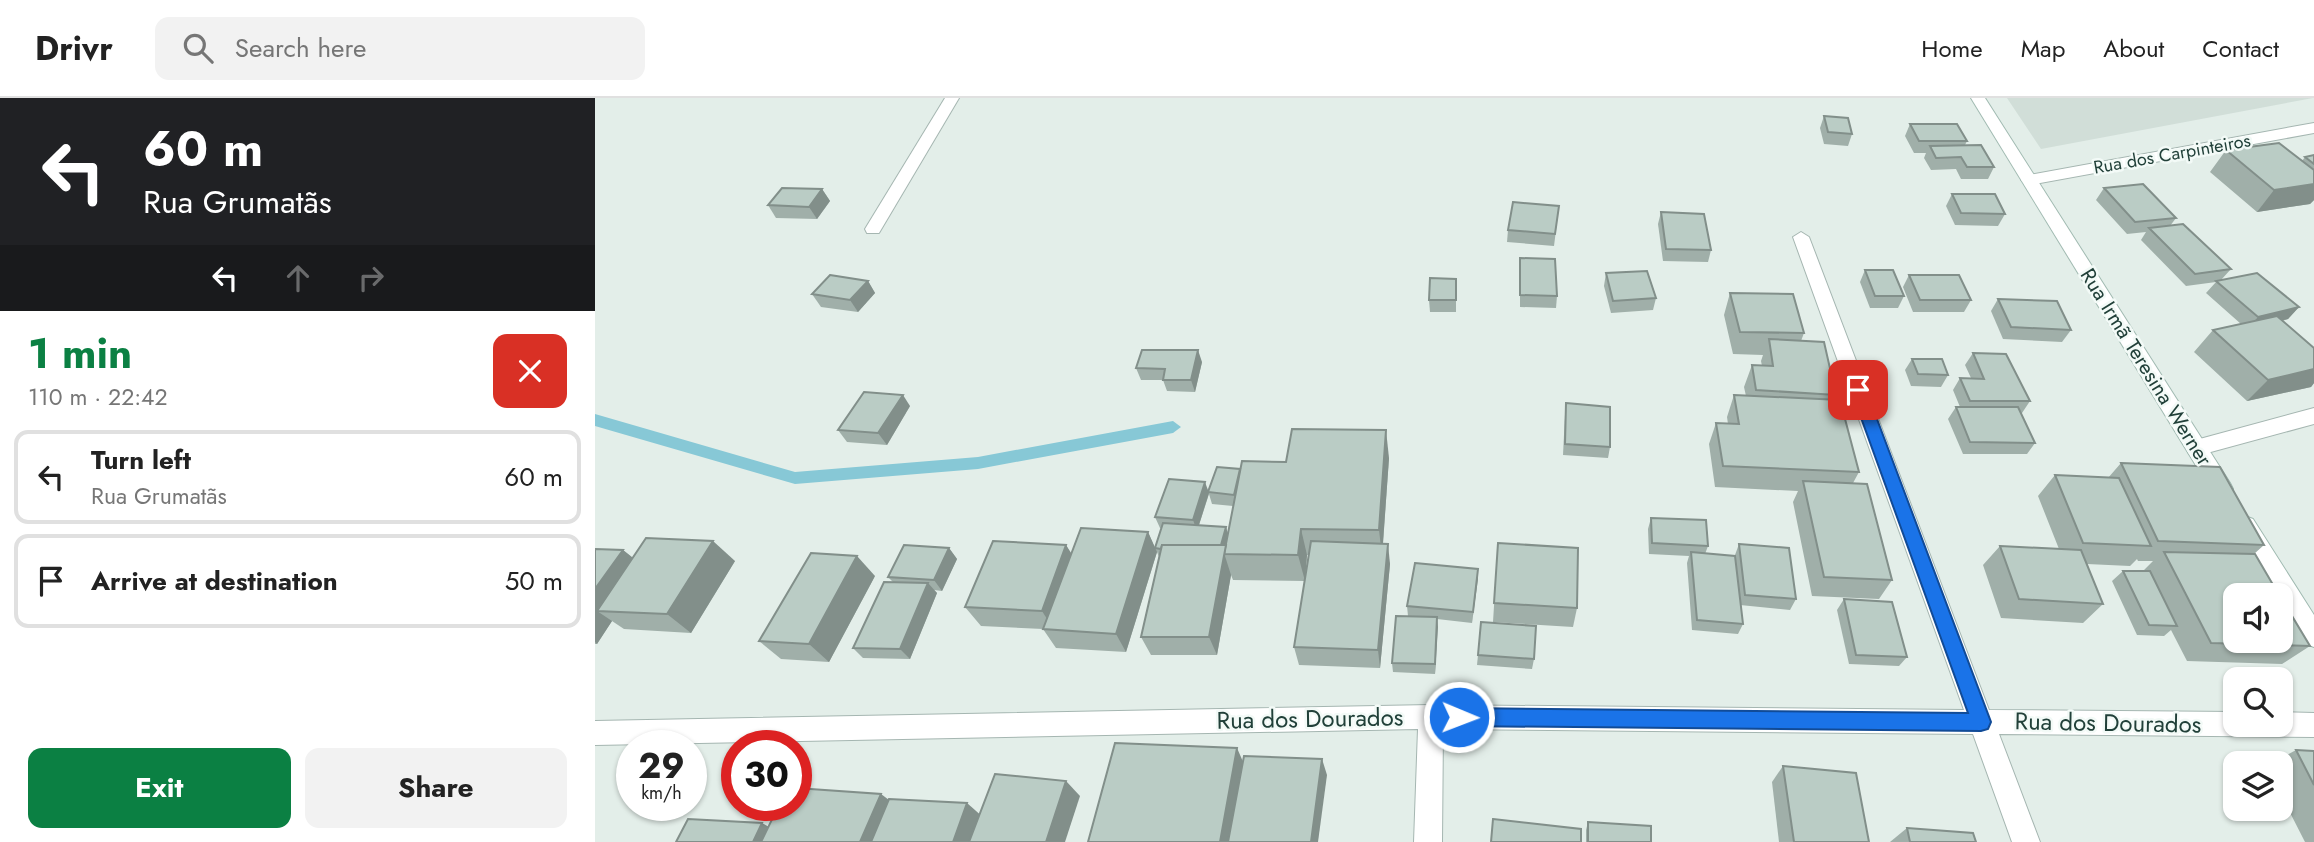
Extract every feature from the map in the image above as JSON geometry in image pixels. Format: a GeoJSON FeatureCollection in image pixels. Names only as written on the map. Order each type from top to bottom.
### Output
{"type":"FeatureCollection","features":[{"type":"Feature","properties":{"kind":"street"},"geometry":{"type":"LineString","coordinates":[[873,229],[952,98]]}},
{"type":"Feature","properties":{"kind":"street","name":"Rua Irmã Teresina Werner"},"geometry":{"type":"LineString","coordinates":[[1978,98],[2314,636]]}},
{"type":"Feature","properties":{"kind":"street","name":"Rua dos Carpinteiros"},"geometry":{"type":"LineString","coordinates":[[2029,180],[2314,128]]}},
{"type":"Feature","properties":{"kind":"street"},"geometry":{"type":"LineString","coordinates":[[1801,237],[2026,842]]}},
{"type":"Feature","properties":{"kind":"street"},"geometry":{"type":"LineString","coordinates":[[2196,448],[2314,416]]}},
{"type":"Feature","properties":{"kind":"street"},"geometry":{"type":"LineString","coordinates":[[1429,842],[1431,717]]}},
{"type":"Feature","properties":{"kind":"street","name":"Rua dos Dourados"},"geometry":{"type":"LineString","coordinates":[[595,733],[1431,717],[2223,724]]}},
{"type":"Feature","properties":{"kind":"street","name":"Rua dos Dourados"},"geometry":{"type":"LineString","coordinates":[[2293,725],[2314,725]]}},
{"type":"Feature","properties":{"kind":"shaded area"},"geometry":{"type":"Polygon","coordinates":[[[2007,98],[2313,98],[2041,149],[2007,98]]]}},
{"type":"Feature","properties":{"kind":"building"},"geometry":{"type":"Polygon","coordinates":[[[1824,116],[1848,118],[1852,134],[1828,132],[1824,116]]]}},
{"type":"Feature","properties":{"kind":"building"},"geometry":{"type":"Polygon","coordinates":[[[1910,124],[1957,124],[1967,141],[1919,141],[1910,124]]]}},
{"type":"Feature","properties":{"kind":"building"},"geometry":{"type":"Polygon","coordinates":[[[2279,143],[2314,170],[2314,184],[2274,190],[2226,150],[2279,143]]]}},
{"type":"Feature","properties":{"kind":"building"},"geometry":{"type":"Polygon","coordinates":[[[1981,145],[1994,167],[1967,167],[1961,157],[1936,158],[1930,146],[1981,145]]]}},
{"type":"Feature","properties":{"kind":"building"},"geometry":{"type":"Polygon","coordinates":[[[2314,155],[2314,164],[2305,157],[2314,155]]]}},
{"type":"Feature","properties":{"kind":"building"},"geometry":{"type":"Polygon","coordinates":[[[2143,184],[2176,218],[2135,222],[2104,188],[2143,184]]]}},
{"type":"Feature","properties":{"kind":"building"},"geometry":{"type":"Polygon","coordinates":[[[782,188],[822,189],[809,207],[768,205],[782,188]]]}},
{"type":"Feature","properties":{"kind":"building"},"geometry":{"type":"Polygon","coordinates":[[[1952,194],[1995,194],[2005,214],[1961,213],[1952,194]]]}},
{"type":"Feature","properties":{"kind":"building"},"geometry":{"type":"Polygon","coordinates":[[[1513,202],[1559,206],[1555,234],[1508,230],[1513,202]]]}},
{"type":"Feature","properties":{"kind":"building"},"geometry":{"type":"Polygon","coordinates":[[[1661,212],[1704,214],[1711,250],[1666,249],[1661,212]]]}},
{"type":"Feature","properties":{"kind":"building"},"geometry":{"type":"Polygon","coordinates":[[[2183,224],[2231,269],[2195,274],[2149,228],[2183,224]]]}},
{"type":"Feature","properties":{"kind":"building"},"geometry":{"type":"Polygon","coordinates":[[[1520,258],[1555,259],[1557,296],[1520,295],[1520,258]]]}},
{"type":"Feature","properties":{"kind":"building"},"geometry":{"type":"Polygon","coordinates":[[[1865,270],[1893,270],[1904,296],[1875,296],[1865,270]]]}},
{"type":"Feature","properties":{"kind":"building"},"geometry":{"type":"Polygon","coordinates":[[[1647,271],[1656,298],[1613,301],[1606,273],[1647,271]]]}},
{"type":"Feature","properties":{"kind":"building"},"geometry":{"type":"Polygon","coordinates":[[[2257,273],[2299,307],[2258,317],[2216,281],[2257,273]]]}},
{"type":"Feature","properties":{"kind":"building"},"geometry":{"type":"Polygon","coordinates":[[[830,275],[868,281],[850,300],[812,294],[830,275]]]}},
{"type":"Feature","properties":{"kind":"building"},"geometry":{"type":"Polygon","coordinates":[[[1909,275],[1959,275],[1971,300],[1920,300],[1909,275]]]}},
{"type":"Feature","properties":{"kind":"building"},"geometry":{"type":"Polygon","coordinates":[[[1430,278],[1456,279],[1456,300],[1429,300],[1430,278]]]}},
{"type":"Feature","properties":{"kind":"building"},"geometry":{"type":"Polygon","coordinates":[[[1730,293],[1793,294],[1804,333],[1740,332],[1730,293]]]}},
{"type":"Feature","properties":{"kind":"building"},"geometry":{"type":"Polygon","coordinates":[[[1998,299],[2057,301],[2071,330],[2011,327],[1998,299]]]}},
{"type":"Feature","properties":{"kind":"building"},"geometry":{"type":"Polygon","coordinates":[[[2277,316],[2314,348],[2314,369],[2268,380],[2213,330],[2277,316]]]}},
{"type":"Feature","properties":{"kind":"building"},"geometry":{"type":"Polygon","coordinates":[[[1769,339],[1824,342],[1836,395],[1756,390],[1752,365],[1773,366],[1769,339]]]}},
{"type":"Feature","properties":{"kind":"building"},"geometry":{"type":"Polygon","coordinates":[[[1142,350],[1198,350],[1191,380],[1163,380],[1165,369],[1136,368],[1142,350]]]}},
{"type":"Feature","properties":{"kind":"building"},"geometry":{"type":"Polygon","coordinates":[[[1973,353],[2006,354],[2030,401],[1970,401],[1960,378],[1984,379],[1973,353]]]}},
{"type":"Feature","properties":{"kind":"building"},"geometry":{"type":"Polygon","coordinates":[[[1912,359],[1942,359],[1948,375],[1918,374],[1912,359]]]}},
{"type":"Feature","properties":{"kind":"building"},"geometry":{"type":"Polygon","coordinates":[[[864,392],[903,395],[878,433],[838,430],[864,392]]]}},
{"type":"Feature","properties":{"kind":"building"},"geometry":{"type":"Polygon","coordinates":[[[1734,395],[1840,400],[1859,472],[1723,466],[1716,423],[1739,424],[1734,395]]]}},
{"type":"Feature","properties":{"kind":"building"},"geometry":{"type":"Polygon","coordinates":[[[1566,403],[1610,407],[1610,447],[1565,444],[1566,403]]]}},
{"type":"Feature","properties":{"kind":"building"},"geometry":{"type":"Polygon","coordinates":[[[1956,407],[2018,407],[2035,443],[1970,442],[1956,407]]]}},
{"type":"Feature","properties":{"kind":"building"},"geometry":{"type":"Polygon","coordinates":[[[1292,429],[1386,430],[1379,530],[1301,529],[1298,555],[1224,554],[1242,461],[1286,462],[1292,429]]]}},
{"type":"Feature","properties":{"kind":"building"},"geometry":{"type":"Polygon","coordinates":[[[2121,463],[2220,467],[2264,545],[2158,541],[2121,463]]]}},
{"type":"Feature","properties":{"kind":"building"},"geometry":{"type":"Polygon","coordinates":[[[1217,467],[1240,469],[1234,495],[1208,492],[1217,467]]]}},
{"type":"Feature","properties":{"kind":"building"},"geometry":{"type":"Polygon","coordinates":[[[2055,475],[2119,478],[2151,546],[2083,543],[2055,475]]]}},
{"type":"Feature","properties":{"kind":"building"},"geometry":{"type":"Polygon","coordinates":[[[1169,479],[1205,482],[1193,520],[1155,517],[1169,479]]]}},
{"type":"Feature","properties":{"kind":"building"},"geometry":{"type":"Polygon","coordinates":[[[1803,481],[1867,484],[1892,580],[1824,577],[1803,481]]]}},
{"type":"Feature","properties":{"kind":"building"},"geometry":{"type":"Polygon","coordinates":[[[1651,518],[1706,520],[1708,546],[1652,543],[1651,518]]]}},
{"type":"Feature","properties":{"kind":"building"},"geometry":{"type":"Polygon","coordinates":[[[1163,523],[1226,527],[1221,545],[1162,545],[1161,549],[1155,548],[1163,523]]]}},
{"type":"Feature","properties":{"kind":"building"},"geometry":{"type":"Polygon","coordinates":[[[1081,528],[1148,532],[1116,634],[1043,629],[1081,528]]]}},
{"type":"Feature","properties":{"kind":"building"},"geometry":{"type":"Polygon","coordinates":[[[646,538],[713,541],[667,614],[597,611],[646,538]]]}},
{"type":"Feature","properties":{"kind":"building"},"geometry":{"type":"Polygon","coordinates":[[[993,541],[1066,545],[1042,611],[965,607],[993,541]]]}},
{"type":"Feature","properties":{"kind":"building"},"geometry":{"type":"Polygon","coordinates":[[[1311,541],[1388,544],[1378,650],[1294,647],[1311,541]]]}},
{"type":"Feature","properties":{"kind":"building"},"geometry":{"type":"Polygon","coordinates":[[[1498,543],[1578,548],[1577,608],[1494,603],[1498,543]]]}},
{"type":"Feature","properties":{"kind":"building"},"geometry":{"type":"Polygon","coordinates":[[[1739,544],[1789,548],[1796,599],[1745,595],[1739,544]]]}},
{"type":"Feature","properties":{"kind":"building"},"geometry":{"type":"Polygon","coordinates":[[[904,545],[949,548],[934,580],[888,577],[904,545]]]}},
{"type":"Feature","properties":{"kind":"building"},"geometry":{"type":"Polygon","coordinates":[[[1162,545],[1226,545],[1209,637],[1141,637],[1162,545]]]}},
{"type":"Feature","properties":{"kind":"building"},"geometry":{"type":"Polygon","coordinates":[[[2000,546],[2081,550],[2103,604],[2019,599],[2000,546]]]}},
{"type":"Feature","properties":{"kind":"building"},"geometry":{"type":"Polygon","coordinates":[[[595,549],[623,550],[595,589],[595,549]]]}},
{"type":"Feature","properties":{"kind":"building"},"geometry":{"type":"Polygon","coordinates":[[[1691,552],[1735,556],[1743,624],[1697,620],[1691,552]]]}},
{"type":"Feature","properties":{"kind":"building"},"geometry":{"type":"Polygon","coordinates":[[[2164,552],[2255,554],[2272,583],[2223,583],[2223,643],[2211,643],[2164,552]]]}},
{"type":"Feature","properties":{"kind":"building"},"geometry":{"type":"Polygon","coordinates":[[[811,553],[857,556],[809,644],[759,641],[811,553]]]}},
{"type":"Feature","properties":{"kind":"building"},"geometry":{"type":"Polygon","coordinates":[[[1415,563],[1478,569],[1473,612],[1407,606],[1415,563]]]}},
{"type":"Feature","properties":{"kind":"building"},"geometry":{"type":"Polygon","coordinates":[[[2123,571],[2150,571],[2177,626],[2149,625],[2123,571]]]}},
{"type":"Feature","properties":{"kind":"building"},"geometry":{"type":"Polygon","coordinates":[[[884,582],[928,583],[900,649],[853,648],[884,582]]]}},
{"type":"Feature","properties":{"kind":"building"},"geometry":{"type":"Polygon","coordinates":[[[1844,599],[1892,602],[1907,657],[1856,655],[1844,599]]]}},
{"type":"Feature","properties":{"kind":"building"},"geometry":{"type":"Polygon","coordinates":[[[1396,616],[1437,617],[1435,664],[1392,663],[1396,616]]]}},
{"type":"Feature","properties":{"kind":"building"},"geometry":{"type":"Polygon","coordinates":[[[2293,618],[2310,646],[2293,645],[2293,618]]]}},
{"type":"Feature","properties":{"kind":"building"},"geometry":{"type":"Polygon","coordinates":[[[1481,622],[1536,626],[1534,659],[1478,655],[1481,622]]]}},
{"type":"Feature","properties":{"kind":"building"},"geometry":{"type":"Polygon","coordinates":[[[1115,743],[1237,748],[1220,842],[1088,842],[1115,743]]]}},
{"type":"Feature","properties":{"kind":"building"},"geometry":{"type":"Polygon","coordinates":[[[2296,750],[2314,751],[2314,785],[2296,750]]]}},
{"type":"Feature","properties":{"kind":"building"},"geometry":{"type":"Polygon","coordinates":[[[1244,756],[1322,759],[1311,842],[1228,842],[1244,756]]]}},
{"type":"Feature","properties":{"kind":"building"},"geometry":{"type":"Polygon","coordinates":[[[1783,766],[1856,773],[1869,842],[1794,842],[1783,766]]]}},
{"type":"Feature","properties":{"kind":"building"},"geometry":{"type":"Polygon","coordinates":[[[995,774],[1066,781],[1046,842],[969,842],[995,774]]]}},
{"type":"Feature","properties":{"kind":"building"},"geometry":{"type":"Polygon","coordinates":[[[812,789],[881,794],[860,842],[761,842],[771,821],[812,821],[812,789]]]}},
{"type":"Feature","properties":{"kind":"building"},"geometry":{"type":"Polygon","coordinates":[[[889,799],[967,803],[953,842],[871,842],[889,799]]]}},
{"type":"Feature","properties":{"kind":"building"},"geometry":{"type":"Polygon","coordinates":[[[1493,819],[1581,829],[1581,842],[1491,842],[1493,819]]]}},
{"type":"Feature","properties":{"kind":"building"},"geometry":{"type":"Polygon","coordinates":[[[687,821],[762,823],[753,842],[676,842],[687,821]]]}},
{"type":"Feature","properties":{"kind":"building"},"geometry":{"type":"Polygon","coordinates":[[[1588,822],[1651,826],[1651,842],[1588,842],[1588,822]]]}},
{"type":"Feature","properties":{"kind":"building"},"geometry":{"type":"Polygon","coordinates":[[[1907,828],[1973,833],[1976,842],[1910,842],[1907,828]]]}},
{"type":"Feature","properties":{"kind":"waterway"},"geometry":{"type":"LineString","coordinates":[[595,420],[795,478],[978,463],[1173,427]]}},
{"type":"Feature","properties":{"kind":"route"},"geometry":{"type":"LineString","coordinates":[[1459,717],[1981,722],[1858,390]]}}]}
